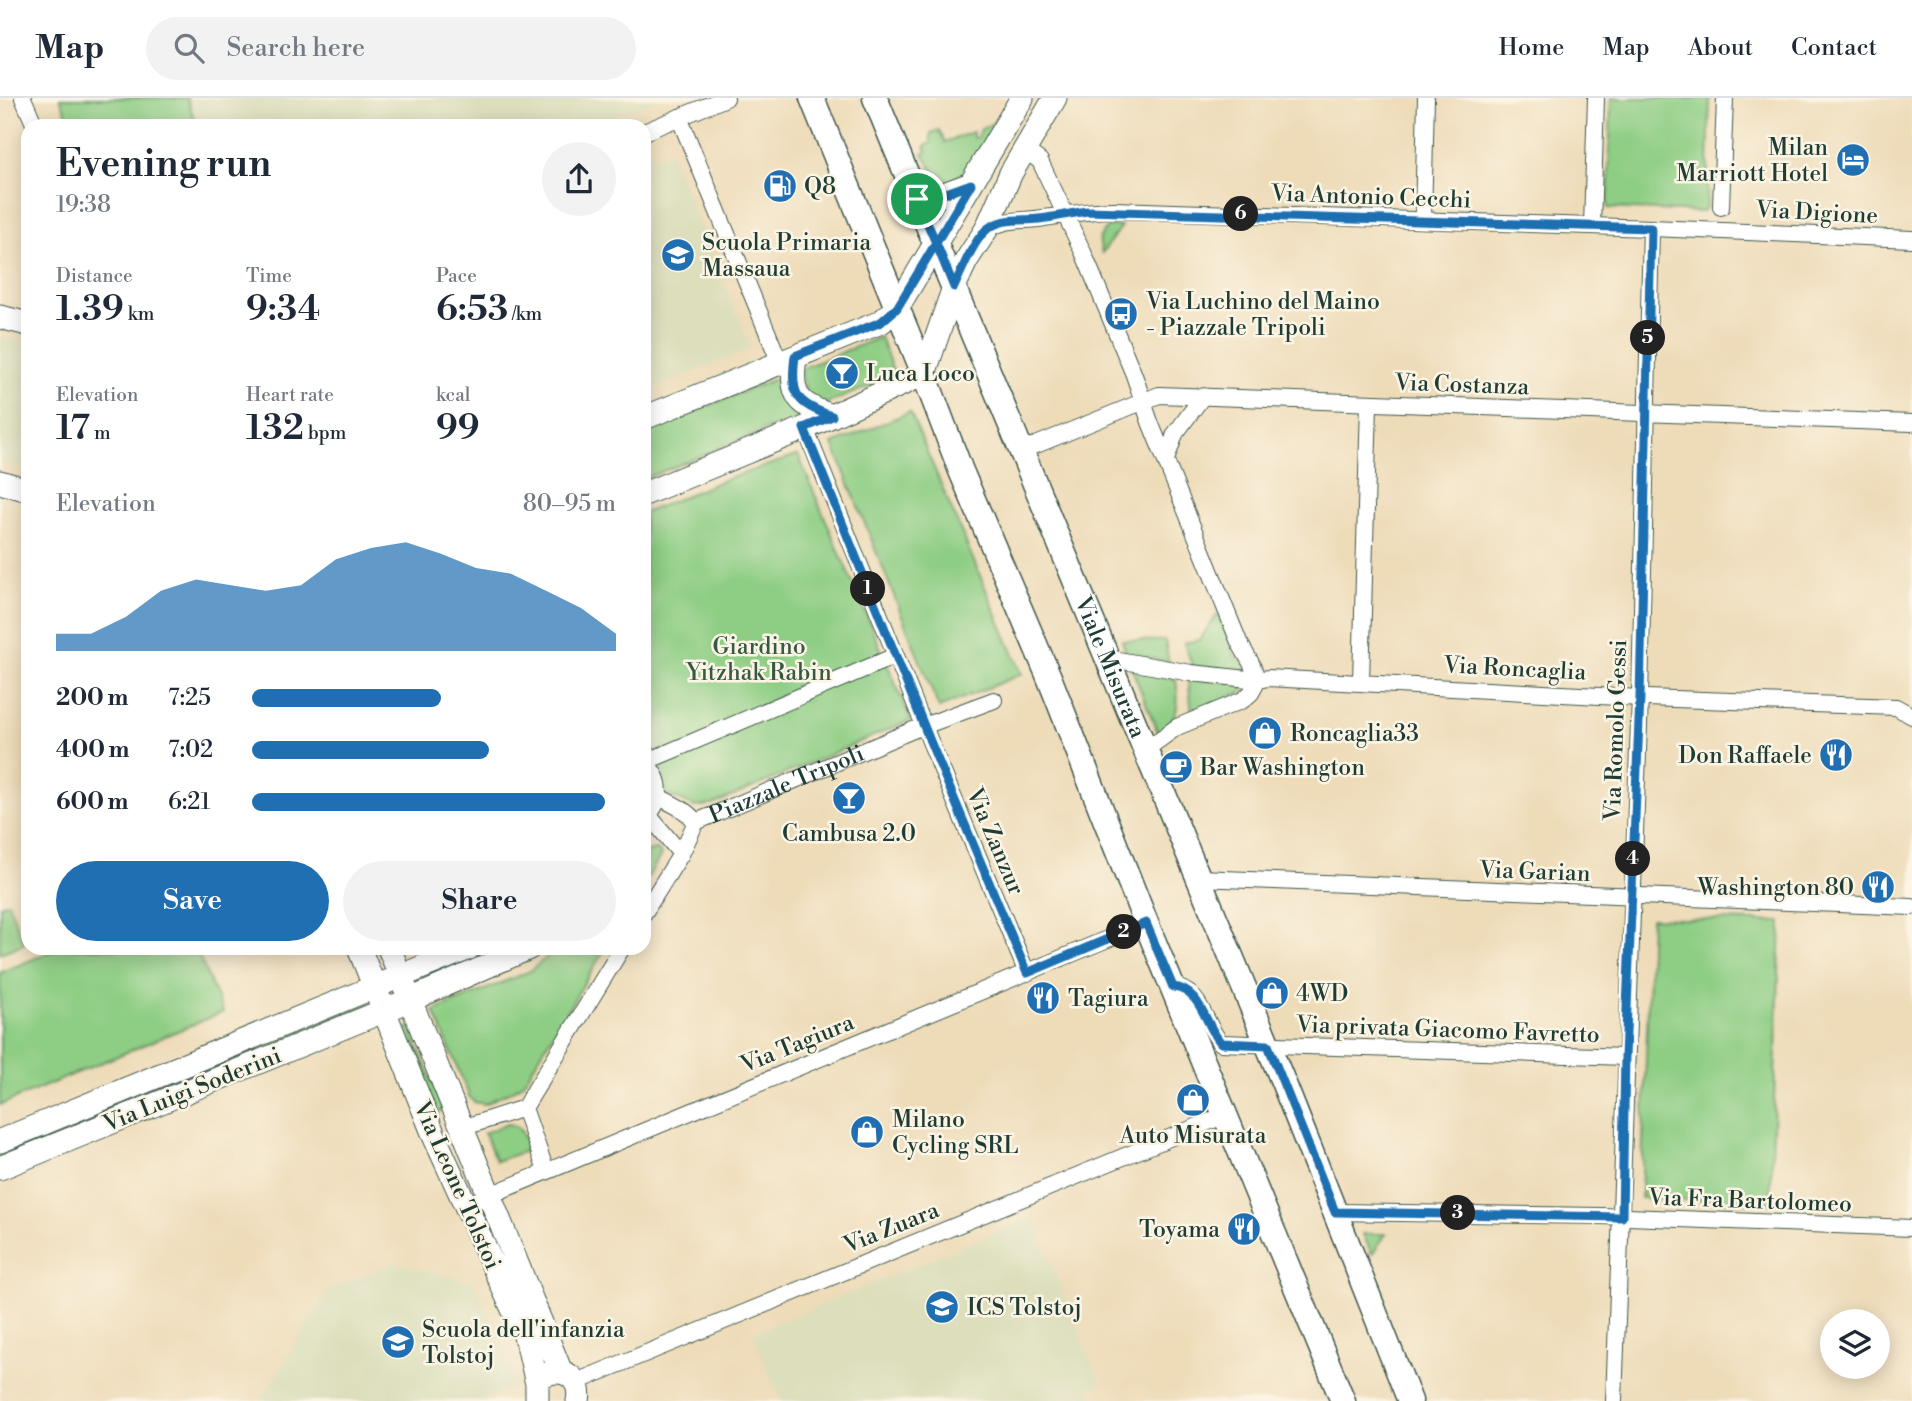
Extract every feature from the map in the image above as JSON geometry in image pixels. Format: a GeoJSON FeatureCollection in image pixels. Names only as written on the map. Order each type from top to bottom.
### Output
{"type":"FeatureCollection","features":[{"type":"Feature","properties":{"kind":"main road"},"geometry":{"type":"LineString","coordinates":[[812,98],[961,471],[1049,677],[1146,923],[1343,1401]]}},
{"type":"Feature","properties":{"kind":"main road"},"geometry":{"type":"LineString","coordinates":[[875,98],[954,287]]}},
{"type":"Feature","properties":{"kind":"main road","name":"Viale Misurata"},"geometry":{"type":"LineString","coordinates":[[954,287],[1268,1045],[1410,1401]]}},
{"type":"Feature","properties":{"kind":"street"},"geometry":{"type":"LineString","coordinates":[[23,98],[32,119]]}},
{"type":"Feature","properties":{"kind":"street"},"geometry":{"type":"LineString","coordinates":[[651,129],[726,98]]}},
{"type":"Feature","properties":{"kind":"street"},"geometry":{"type":"LineString","coordinates":[[651,415],[881,322],[897,308],[1022,98]]}},
{"type":"Feature","properties":{"kind":"street"},"geometry":{"type":"LineString","coordinates":[[651,491],[832,416],[924,374],[954,287],[966,261],[986,230],[1024,149],[1055,98]]}},
{"type":"Feature","properties":{"kind":"street"},"geometry":{"type":"LineString","coordinates":[[1423,220],[1426,98]]}},
{"type":"Feature","properties":{"kind":"street"},"geometry":{"type":"LineString","coordinates":[[1592,226],[1596,98]]}},
{"type":"Feature","properties":{"kind":"street"},"geometry":{"type":"LineString","coordinates":[[1721,207],[1725,98]]}},
{"type":"Feature","properties":{"kind":"street"},"geometry":{"type":"LineString","coordinates":[[679,117],[788,360],[795,391],[807,408],[832,416]]}},
{"type":"Feature","properties":{"kind":"street"},"geometry":{"type":"LineString","coordinates":[[1001,136],[1040,161],[1129,363],[1239,642],[1258,680],[1251,693],[1243,700],[1177,727],[1145,750]]}},
{"type":"Feature","properties":{"kind":"street"},"geometry":{"type":"LineString","coordinates":[[917,199],[938,196],[971,184]]}},
{"type":"Feature","properties":{"kind":"street","name":"Via Antonio Cecchi"},"geometry":{"type":"LineString","coordinates":[[986,230],[997,223],[1012,219],[1040,219],[1088,211],[1114,210],[1651,228]]}},
{"type":"Feature","properties":{"kind":"street","name":"Via Digione"},"geometry":{"type":"LineString","coordinates":[[1651,228],[1912,239]]}},
{"type":"Feature","properties":{"kind":"street","name":"Via Romolo Gessi"},"geometry":{"type":"LineString","coordinates":[[1614,1401],[1640,697],[1651,228]]}},
{"type":"Feature","properties":{"kind":"street"},"geometry":{"type":"LineString","coordinates":[[0,317],[21,322]]}},
{"type":"Feature","properties":{"kind":"street","name":"Via Costanza"},"geometry":{"type":"LineString","coordinates":[[1020,449],[1159,395],[1912,423]]}},
{"type":"Feature","properties":{"kind":"street"},"geometry":{"type":"LineString","coordinates":[[1166,460],[1175,434],[1203,396]]}},
{"type":"Feature","properties":{"kind":"street"},"geometry":{"type":"LineString","coordinates":[[1361,681],[1369,404]]}},
{"type":"Feature","properties":{"kind":"street"},"geometry":{"type":"LineString","coordinates":[[804,428],[924,726]]}},
{"type":"Feature","properties":{"kind":"street"},"geometry":{"type":"LineString","coordinates":[[0,482],[21,487]]}},
{"type":"Feature","properties":{"kind":"street"},"geometry":{"type":"LineString","coordinates":[[651,796],[654,780],[651,762],[895,656]]}},
{"type":"Feature","properties":{"kind":"street","name":"Via Roncaglia"},"geometry":{"type":"LineString","coordinates":[[1107,658],[1191,673],[1258,680],[1361,681],[1640,697],[1896,707],[1912,716]]}},
{"type":"Feature","properties":{"kind":"street","name":"Via Roncaglia"},"geometry":{"type":"LineString","coordinates":[[1896,707],[1912,699]]}},
{"type":"Feature","properties":{"kind":"street","name":"Piazzale Tripoli"},"geometry":{"type":"LineString","coordinates":[[651,807],[679,807],[696,822],[924,726],[993,700]]}},
{"type":"Feature","properties":{"kind":"street","name":"Via Zanzur"},"geometry":{"type":"LineString","coordinates":[[924,726],[1027,973]]}},
{"type":"Feature","properties":{"kind":"street"},"geometry":{"type":"LineString","coordinates":[[651,810],[681,854]]}},
{"type":"Feature","properties":{"kind":"street"},"geometry":{"type":"LineString","coordinates":[[651,902],[681,854],[696,822]]}},
{"type":"Feature","properties":{"kind":"street","name":"Via Garian"},"geometry":{"type":"LineString","coordinates":[[1199,878],[1912,907]]}},
{"type":"Feature","properties":{"kind":"street","name":"Via Tagiura"},"geometry":{"type":"LineString","coordinates":[[466,1205],[1146,923]]}},
{"type":"Feature","properties":{"kind":"street","name":"Via Leone Tolstoi"},"geometry":{"type":"LineString","coordinates":[[362,955],[435,1138],[527,1340],[534,1396]]}},
{"type":"Feature","properties":{"kind":"street","name":"Via Leone Tolstoi"},"geometry":{"type":"LineString","coordinates":[[392,955],[488,1195],[572,1385]]}},
{"type":"Feature","properties":{"kind":"street","name":"Via Luigi Soderini"},"geometry":{"type":"LineString","coordinates":[[0,1140],[452,955]]}},
{"type":"Feature","properties":{"kind":"street","name":"Via Luigi Soderini"},"geometry":{"type":"LineString","coordinates":[[0,1168],[513,955]]}},
{"type":"Feature","properties":{"kind":"street"},"geometry":{"type":"LineString","coordinates":[[435,1138],[524,1108],[618,955]]}},
{"type":"Feature","properties":{"kind":"street"},"geometry":{"type":"LineString","coordinates":[[1173,987],[1183,988],[1194,999],[1214,1036],[1221,1043],[1268,1045]]}},
{"type":"Feature","properties":{"kind":"street","name":"Via privata Giacomo Favretto"},"geometry":{"type":"LineString","coordinates":[[1268,1045],[1625,1057]]}},
{"type":"Feature","properties":{"kind":"street"},"geometry":{"type":"LineString","coordinates":[[524,1108],[546,1171]]}},
{"type":"Feature","properties":{"kind":"street","name":"Via Zuara"},"geometry":{"type":"LineString","coordinates":[[572,1385],[1224,1115]]}},
{"type":"Feature","properties":{"kind":"street","name":"Via Fra Bartolomeo"},"geometry":{"type":"LineString","coordinates":[[1335,1212],[1622,1217],[1912,1228]]}},
{"type":"Feature","properties":{"kind":"street","name":"Via Leone Tolstoi"},"geometry":{"type":"LineString","coordinates":[[534,1396],[546,1374],[572,1385]]}},
{"type":"Feature","properties":{"kind":"shaded area"},"geometry":{"type":"Polygon","coordinates":[[[187,98],[659,98],[608,119],[194,119],[187,98]]]}},
{"type":"Feature","properties":{"kind":"shaded area","name":"Scuola Primaria Massaua"},"geometry":{"type":"Polygon","coordinates":[[[670,151],[751,349],[651,390],[651,159],[670,151]]]}},
{"type":"Feature","properties":{"kind":"shaded area"},"geometry":{"type":"Polygon","coordinates":[[[0,336],[21,341],[21,467],[0,462],[0,336]]]}},
{"type":"Feature","properties":{"kind":"shaded area","name":"ICS Tolstoj"},"geometry":{"type":"Polygon","coordinates":[[[1033,1217],[1101,1385],[1090,1389],[1095,1401],[781,1401],[753,1333],[1033,1217]]]}},
{"type":"Feature","properties":{"kind":"shaded area","name":"Scuola dell'infanzia Tolstoj"},"geometry":{"type":"Polygon","coordinates":[[[395,1262],[475,1283],[517,1386],[481,1401],[260,1401],[329,1289],[395,1262]]]}},
{"type":"Feature","properties":{"kind":"green space"},"geometry":{"type":"Polygon","coordinates":[[[60,98],[187,98],[194,119],[69,119],[60,98]]]}},
{"type":"Feature","properties":{"kind":"green space"},"geometry":{"type":"Polygon","coordinates":[[[1611,98],[1710,98],[1707,206],[1703,212],[1608,208],[1611,98]]]}},
{"type":"Feature","properties":{"kind":"green space"},"geometry":{"type":"Polygon","coordinates":[[[1000,120],[966,171],[942,186],[923,154],[927,152],[925,146],[931,143],[931,133],[939,130],[945,142],[973,132],[973,138],[978,137],[981,129],[1000,120]]]}},
{"type":"Feature","properties":{"kind":"green space"},"geometry":{"type":"Polygon","coordinates":[[[1109,226],[1121,226],[1102,253],[1100,238],[1109,226]]]}},
{"type":"Feature","properties":{"kind":"green space"},"geometry":{"type":"Polygon","coordinates":[[[880,337],[895,376],[821,406],[810,405],[800,371],[880,337]]]}},
{"type":"Feature","properties":{"kind":"green space"},"geometry":{"type":"Polygon","coordinates":[[[782,376],[806,418],[792,424],[780,424],[651,476],[651,429],[782,376]]]}},
{"type":"Feature","properties":{"kind":"green space"},"geometry":{"type":"Polygon","coordinates":[[[910,412],[1022,674],[939,708],[833,444],[910,412]]]}},
{"type":"Feature","properties":{"kind":"green space","name":"Giardino Yitzhak Rabin"},"geometry":{"type":"Polygon","coordinates":[[[798,455],[911,720],[712,805],[695,807],[666,794],[651,771],[651,510],[721,481],[798,455]]]}},
{"type":"Feature","properties":{"kind":"green space"},"geometry":{"type":"Polygon","coordinates":[[[1218,614],[1235,656],[1244,661],[1246,673],[1193,667],[1184,643],[1199,640],[1218,614]]]}},
{"type":"Feature","properties":{"kind":"green space"},"geometry":{"type":"Polygon","coordinates":[[[1122,640],[1165,641],[1169,662],[1126,654],[1122,640]]]}},
{"type":"Feature","properties":{"kind":"green space"},"geometry":{"type":"Polygon","coordinates":[[[1131,667],[1176,679],[1176,710],[1159,735],[1131,667]]]}},
{"type":"Feature","properties":{"kind":"green space"},"geometry":{"type":"Polygon","coordinates":[[[1188,678],[1247,685],[1242,692],[1192,713],[1188,678]]]}},
{"type":"Feature","properties":{"kind":"green space"},"geometry":{"type":"Polygon","coordinates":[[[658,850],[661,855],[651,872],[651,851],[658,850]]]}},
{"type":"Feature","properties":{"kind":"green space"},"geometry":{"type":"Polygon","coordinates":[[[8,902],[21,936],[21,945],[0,953],[0,905],[8,902]]]}},
{"type":"Feature","properties":{"kind":"green space"},"geometry":{"type":"Polygon","coordinates":[[[1651,918],[1781,922],[1770,1204],[1641,1198],[1651,918]]]}},
{"type":"Feature","properties":{"kind":"green space"},"geometry":{"type":"Polygon","coordinates":[[[42,955],[199,955],[223,1012],[0,1105],[0,973],[42,955]]]}},
{"type":"Feature","properties":{"kind":"green space"},"geometry":{"type":"Polygon","coordinates":[[[550,955],[601,955],[522,1085],[485,1104],[474,1102],[434,1011],[530,971],[550,955]]]}},
{"type":"Feature","properties":{"kind":"green space"},"geometry":{"type":"Polygon","coordinates":[[[366,1002],[371,1006],[0,1161],[0,1153],[366,1002]]]}},
{"type":"Feature","properties":{"kind":"green space"},"geometry":{"type":"Polygon","coordinates":[[[410,1027],[443,1109],[441,1112],[436,1110],[403,1030],[410,1027]]]}},
{"type":"Feature","properties":{"kind":"green space"},"geometry":{"type":"Polygon","coordinates":[[[507,1124],[519,1129],[529,1150],[496,1161],[484,1133],[507,1124]]]}},
{"type":"Feature","properties":{"kind":"green space"},"geometry":{"type":"Polygon","coordinates":[[[1363,1234],[1386,1234],[1372,1254],[1363,1234]]]}},
{"type":"Feature","properties":{"kind":"place","name":"Milan Marriott Hotel"},"geometry":{"type":"Point","coordinates":[1853,160]}},
{"type":"Feature","properties":{"kind":"place","name":"Q8"},"geometry":{"type":"Point","coordinates":[780,186]}},
{"type":"Feature","properties":{"kind":"place","name":"Scuola Primaria Massaua"},"geometry":{"type":"Point","coordinates":[678,255]}},
{"type":"Feature","properties":{"kind":"place","name":"Via Luchino del Maino - Piazzale Tripoli"},"geometry":{"type":"Point","coordinates":[1121,314]}},
{"type":"Feature","properties":{"kind":"place","name":"Luca Loco"},"geometry":{"type":"Point","coordinates":[842,373]}},
{"type":"Feature","properties":{"kind":"place","name":"Roncaglia33"},"geometry":{"type":"Point","coordinates":[1265,733]}},
{"type":"Feature","properties":{"kind":"place","name":"Don Raffaele"},"geometry":{"type":"Point","coordinates":[1836,755]}},
{"type":"Feature","properties":{"kind":"place","name":"Bar Washington"},"geometry":{"type":"Point","coordinates":[1176,767]}},
{"type":"Feature","properties":{"kind":"place","name":"Cambusa 2.0"},"geometry":{"type":"Point","coordinates":[849,798]}},
{"type":"Feature","properties":{"kind":"place","name":"Washington 80"},"geometry":{"type":"Point","coordinates":[1878,887]}},
{"type":"Feature","properties":{"kind":"place","name":"4WD"},"geometry":{"type":"Point","coordinates":[1272,993]}},
{"type":"Feature","properties":{"kind":"place","name":"Tagiura"},"geometry":{"type":"Point","coordinates":[1043,998]}},
{"type":"Feature","properties":{"kind":"place","name":"Auto Misurata"},"geometry":{"type":"Point","coordinates":[1193,1100]}},
{"type":"Feature","properties":{"kind":"place","name":"Milano Cycling SRL"},"geometry":{"type":"Point","coordinates":[867,1132]}},
{"type":"Feature","properties":{"kind":"place","name":"Toyama"},"geometry":{"type":"Point","coordinates":[1244,1229]}},
{"type":"Feature","properties":{"kind":"place","name":"ICS Tolstoj"},"geometry":{"type":"Point","coordinates":[942,1307]}},
{"type":"Feature","properties":{"kind":"place","name":"Scuola dell'infanzia Tolstoj"},"geometry":{"type":"Point","coordinates":[398,1342]}},
{"type":"Feature","properties":{"kind":"route"},"geometry":{"type":"LineString","coordinates":[[917,199],[936,243],[897,308],[881,322],[795,356],[795,391],[807,408],[832,416],[804,428],[1027,973],[1146,923],[1173,987],[1183,988],[1200,1005],[1214,1036],[1221,1043],[1268,1045],[1335,1212],[1622,1217],[1625,1057],[1640,697],[1651,228],[1088,211],[997,223],[986,230],[966,261],[954,287],[936,243],[971,184],[938,196],[917,199]]}}]}
